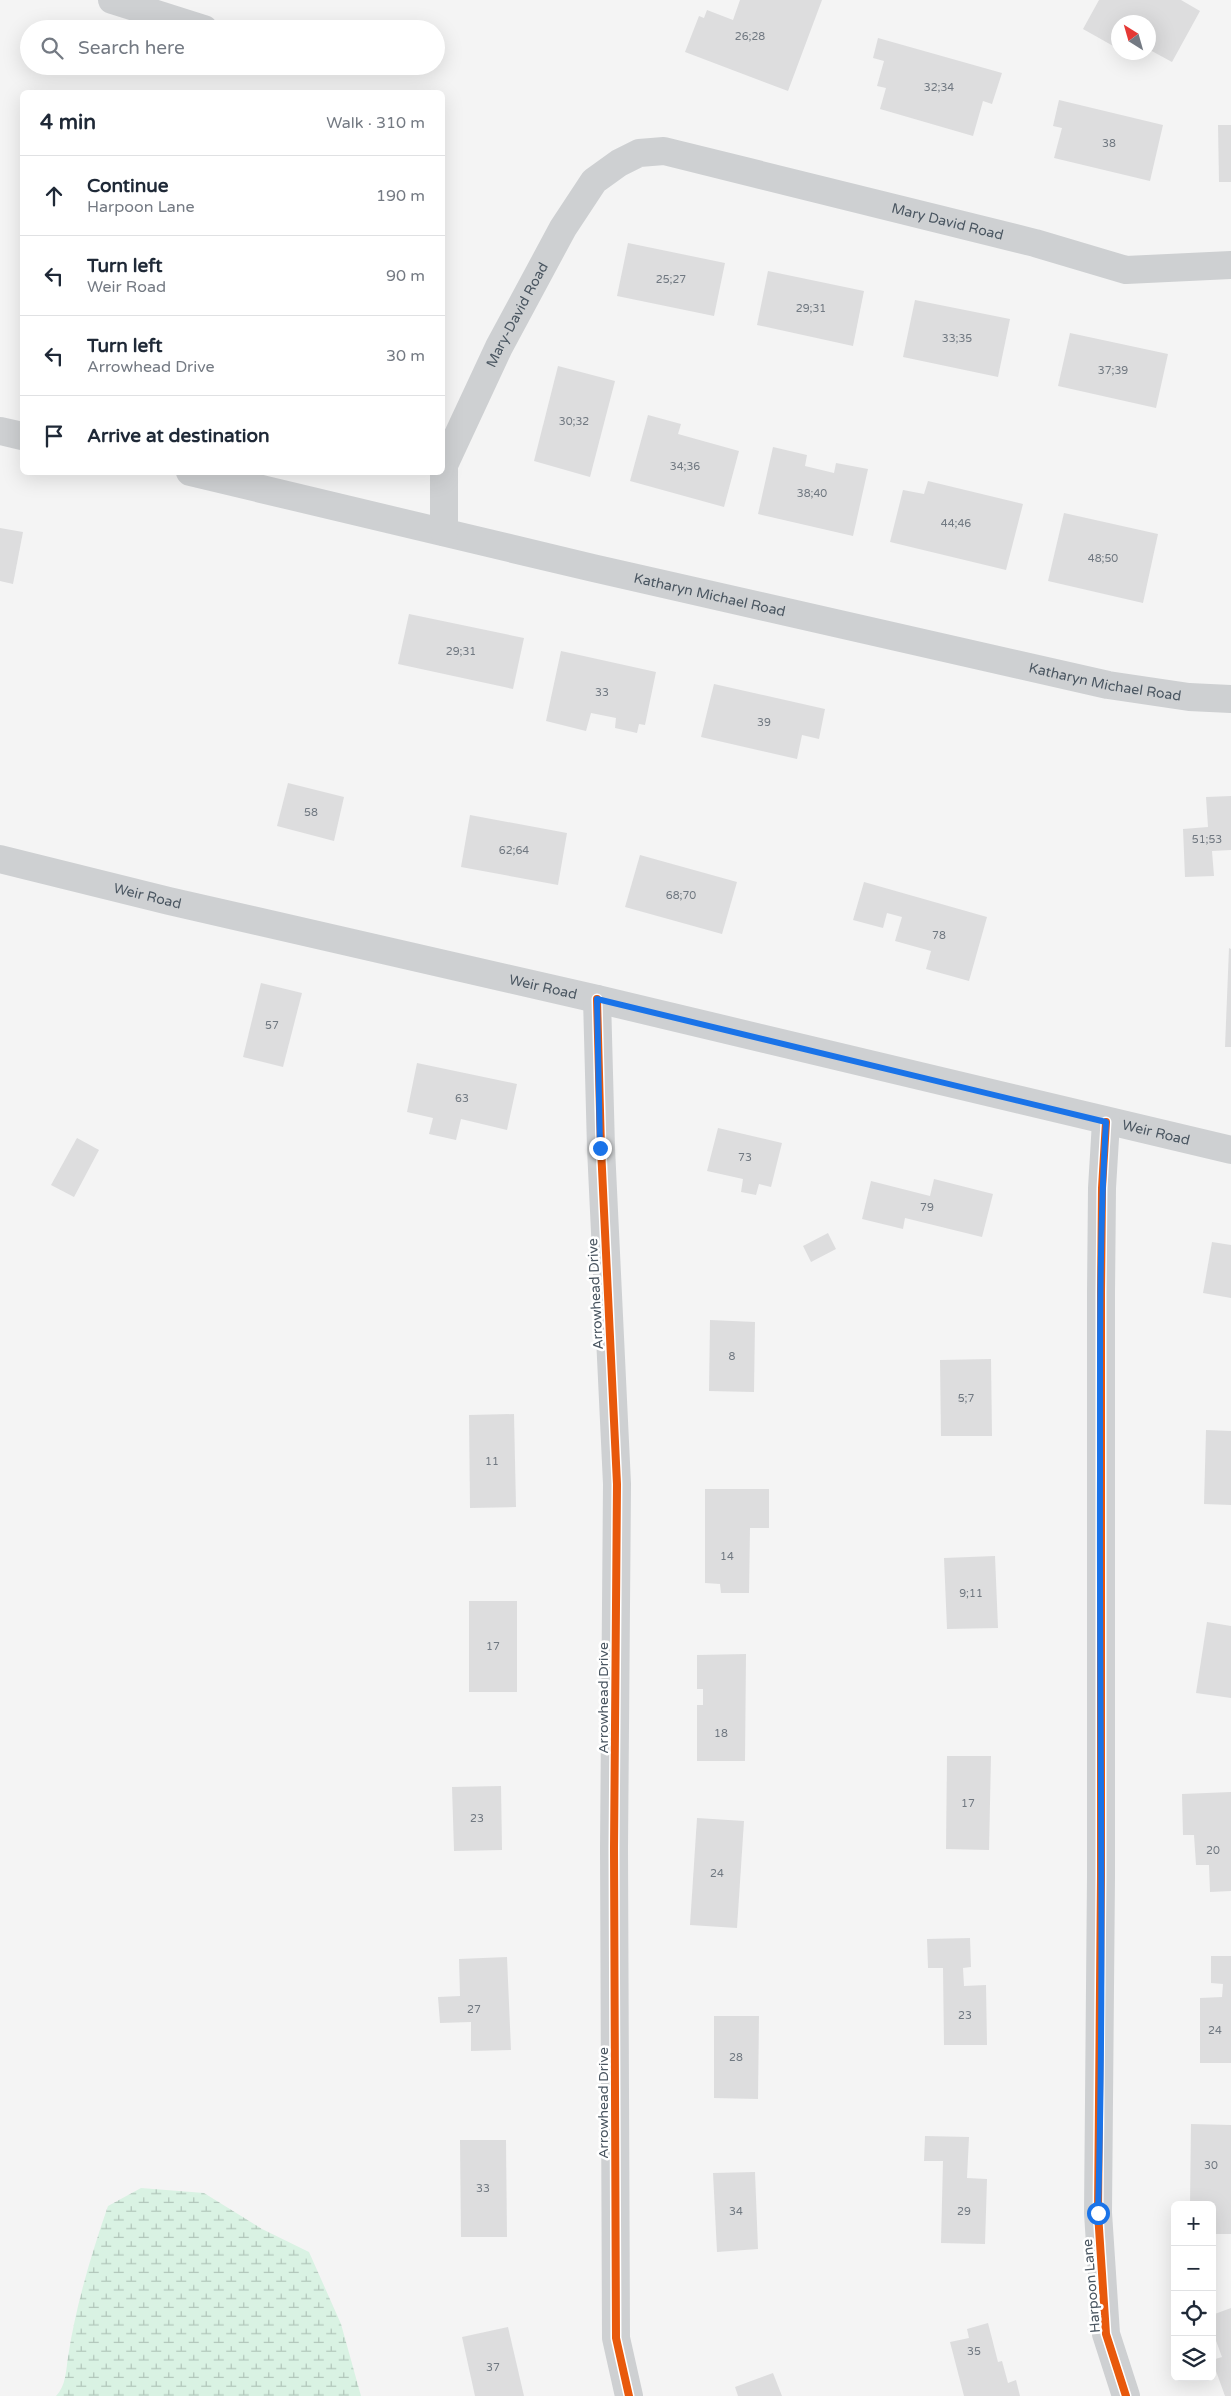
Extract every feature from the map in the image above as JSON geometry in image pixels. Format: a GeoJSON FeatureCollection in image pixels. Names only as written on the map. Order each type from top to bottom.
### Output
{"type":"FeatureCollection","features":[{"type":"Feature","properties":{"kind":"street"},"geometry":{"type":"LineString","coordinates":[[112,0],[175,20]]}},
{"type":"Feature","properties":{"kind":"street","name":"Mary David Road"},"geometry":{"type":"LineString","coordinates":[[664,151],[1035,243],[1126,270],[1231,265]]}},
{"type":"Feature","properties":{"kind":"street","name":"Mary-David Road"},"geometry":{"type":"LineString","coordinates":[[445,463],[498,347],[563,228],[594,181],[618,163],[639,153],[664,151]]}},
{"type":"Feature","properties":{"kind":"street"},"geometry":{"type":"LineString","coordinates":[[0,431],[20,436]]}},
{"type":"Feature","properties":{"kind":"street","name":"Katharyn Michael Road"},"geometry":{"type":"LineString","coordinates":[[203,475],[1108,685],[1189,697],[1231,699]]}},
{"type":"Feature","properties":{"kind":"street","name":"Mary-David Road"},"geometry":{"type":"LineString","coordinates":[[444,475],[444,532]]}},
{"type":"Feature","properties":{"kind":"street","name":"Weir Road"},"geometry":{"type":"LineString","coordinates":[[0,860],[169,901],[597,999],[1106,1122],[1231,1150]]}},
{"type":"Feature","properties":{"kind":"street","name":"Arrowhead Drive"},"geometry":{"type":"LineString","coordinates":[[597,999],[600,1148],[617,1484],[614,1839],[616,2338],[629,2396]]}},
{"type":"Feature","properties":{"kind":"street","name":"Harpoon Lane"},"geometry":{"type":"LineString","coordinates":[[1106,1122],[1102,1188],[1100,1352],[1101,1896],[1098,2213],[1106,2334],[1126,2396]]}},
{"type":"Feature","properties":{"kind":"green space"},"geometry":{"type":"Polygon","coordinates":[[[141,2188],[204,2193],[262,2229],[309,2252],[341,2324],[361,2396],[56,2396],[64,2383],[71,2338],[80,2299],[108,2206],[141,2188]]]}},
{"type":"Feature","properties":{"kind":"building"},"geometry":{"type":"Polygon","coordinates":[[[740,0],[822,0],[788,91],[685,52],[699,16],[704,18],[707,10],[733,20],[740,0]]]}},
{"type":"Feature","properties":{"kind":"building"},"geometry":{"type":"Polygon","coordinates":[[[1099,0],[1181,0],[1200,11],[1172,62],[1156,53],[1156,15],[1111,15],[1111,45],[1083,29],[1099,0]]]}},
{"type":"Feature","properties":{"kind":"building"},"geometry":{"type":"Polygon","coordinates":[[[878,38],[1002,73],[992,104],[983,101],[973,136],[880,109],[886,88],[877,86],[884,61],[873,58],[878,38]]]}},
{"type":"Feature","properties":{"kind":"building"},"geometry":{"type":"Polygon","coordinates":[[[1059,100],[1163,125],[1150,181],[1054,158],[1062,128],[1053,126],[1059,100]]]}},
{"type":"Feature","properties":{"kind":"building"},"geometry":{"type":"Polygon","coordinates":[[[1218,125],[1231,125],[1231,182],[1219,182],[1218,125]]]}},
{"type":"Feature","properties":{"kind":"building"},"geometry":{"type":"Polygon","coordinates":[[[628,243],[725,263],[714,316],[617,296],[628,243]]]}},
{"type":"Feature","properties":{"kind":"building"},"geometry":{"type":"Polygon","coordinates":[[[768,271],[864,291],[853,346],[757,325],[768,271]]]}},
{"type":"Feature","properties":{"kind":"building"},"geometry":{"type":"Polygon","coordinates":[[[915,300],[1010,319],[998,377],[903,357],[915,300]]]}},
{"type":"Feature","properties":{"kind":"building"},"geometry":{"type":"Polygon","coordinates":[[[1070,333],[1168,354],[1156,408],[1058,386],[1070,333]]]}},
{"type":"Feature","properties":{"kind":"building"},"geometry":{"type":"Polygon","coordinates":[[[558,366],[615,381],[590,477],[534,461],[558,366]]]}},
{"type":"Feature","properties":{"kind":"building"},"geometry":{"type":"Polygon","coordinates":[[[648,415],[681,424],[678,434],[739,451],[724,507],[630,481],[648,415]]]}},
{"type":"Feature","properties":{"kind":"building"},"geometry":{"type":"Polygon","coordinates":[[[773,447],[807,455],[805,466],[834,473],[836,463],[868,469],[853,536],[758,514],[773,447]]]}},
{"type":"Feature","properties":{"kind":"building"},"geometry":{"type":"Polygon","coordinates":[[[928,481],[1023,504],[1006,570],[890,542],[903,490],[924,494],[928,481]]]}},
{"type":"Feature","properties":{"kind":"building"},"geometry":{"type":"Polygon","coordinates":[[[1064,513],[1158,534],[1143,603],[1048,581],[1064,513]]]}},
{"type":"Feature","properties":{"kind":"building"},"geometry":{"type":"Polygon","coordinates":[[[0,528],[23,532],[13,584],[0,581],[0,528]]]}},
{"type":"Feature","properties":{"kind":"building"},"geometry":{"type":"Polygon","coordinates":[[[409,614],[524,638],[513,689],[398,664],[409,614]]]}},
{"type":"Feature","properties":{"kind":"building"},"geometry":{"type":"Polygon","coordinates":[[[561,651],[656,672],[645,725],[639,724],[637,733],[615,728],[616,718],[591,713],[586,731],[546,721],[561,651]]]}},
{"type":"Feature","properties":{"kind":"building"},"geometry":{"type":"Polygon","coordinates":[[[714,684],[825,709],[819,739],[802,735],[797,759],[701,737],[714,684]]]}},
{"type":"Feature","properties":{"kind":"building"},"geometry":{"type":"Polygon","coordinates":[[[288,783],[344,797],[334,841],[277,826],[288,783]]]}},
{"type":"Feature","properties":{"kind":"building"},"geometry":{"type":"Polygon","coordinates":[[[1231,796],[1231,850],[1212,851],[1214,876],[1185,877],[1183,829],[1208,827],[1206,797],[1231,796]]]}},
{"type":"Feature","properties":{"kind":"building"},"geometry":{"type":"Polygon","coordinates":[[[470,815],[567,833],[558,885],[461,867],[470,815]]]}},
{"type":"Feature","properties":{"kind":"building"},"geometry":{"type":"Polygon","coordinates":[[[640,855],[737,882],[722,934],[625,907],[640,855]]]}},
{"type":"Feature","properties":{"kind":"building"},"geometry":{"type":"Polygon","coordinates":[[[864,882],[987,917],[969,981],[926,969],[931,951],[895,941],[902,917],[887,913],[883,928],[853,920],[864,882]]]}},
{"type":"Feature","properties":{"kind":"building"},"geometry":{"type":"Polygon","coordinates":[[[1229,948],[1231,949],[1231,1047],[1225,1047],[1229,948]]]}},
{"type":"Feature","properties":{"kind":"building"},"geometry":{"type":"Polygon","coordinates":[[[261,983],[302,993],[283,1067],[243,1057],[261,983]]]}},
{"type":"Feature","properties":{"kind":"building"},"geometry":{"type":"Polygon","coordinates":[[[417,1063],[517,1084],[507,1130],[461,1119],[456,1140],[429,1134],[433,1118],[407,1112],[417,1063]]]}},
{"type":"Feature","properties":{"kind":"building"},"geometry":{"type":"Polygon","coordinates":[[[718,1128],[782,1143],[771,1187],[759,1184],[756,1195],[741,1192],[743,1179],[707,1171],[718,1128]]]}},
{"type":"Feature","properties":{"kind":"building"},"geometry":{"type":"Polygon","coordinates":[[[77,1138],[99,1150],[74,1197],[51,1185],[77,1138]]]}},
{"type":"Feature","properties":{"kind":"building"},"geometry":{"type":"Polygon","coordinates":[[[934,1179],[993,1194],[982,1237],[905,1218],[903,1229],[862,1219],[871,1181],[930,1196],[934,1179]]]}},
{"type":"Feature","properties":{"kind":"building"},"geometry":{"type":"Polygon","coordinates":[[[828,1233],[836,1249],[811,1262],[803,1246],[828,1233]]]}},
{"type":"Feature","properties":{"kind":"building"},"geometry":{"type":"Polygon","coordinates":[[[1212,1242],[1231,1245],[1231,1298],[1203,1293],[1212,1242]]]}},
{"type":"Feature","properties":{"kind":"building"},"geometry":{"type":"Polygon","coordinates":[[[710,1320],[755,1322],[754,1392],[709,1391],[710,1320]]]}},
{"type":"Feature","properties":{"kind":"building"},"geometry":{"type":"Polygon","coordinates":[[[991,1359],[992,1436],[941,1436],[940,1360],[991,1359]]]}},
{"type":"Feature","properties":{"kind":"building"},"geometry":{"type":"Polygon","coordinates":[[[514,1414],[516,1507],[470,1508],[469,1415],[514,1414]]]}},
{"type":"Feature","properties":{"kind":"building"},"geometry":{"type":"Polygon","coordinates":[[[1206,1430],[1231,1431],[1231,1505],[1204,1504],[1206,1430]]]}},
{"type":"Feature","properties":{"kind":"building"},"geometry":{"type":"Polygon","coordinates":[[[705,1489],[769,1489],[769,1528],[750,1528],[749,1593],[721,1593],[720,1584],[705,1583],[705,1489]]]}},
{"type":"Feature","properties":{"kind":"building"},"geometry":{"type":"Polygon","coordinates":[[[995,1556],[998,1628],[947,1629],[944,1558],[995,1556]]]}},
{"type":"Feature","properties":{"kind":"building"},"geometry":{"type":"Polygon","coordinates":[[[469,1601],[517,1601],[517,1692],[469,1692],[469,1601]]]}},
{"type":"Feature","properties":{"kind":"building"},"geometry":{"type":"Polygon","coordinates":[[[1207,1622],[1231,1626],[1231,1698],[1196,1693],[1207,1622]]]}},
{"type":"Feature","properties":{"kind":"building"},"geometry":{"type":"Polygon","coordinates":[[[746,1654],[745,1761],[697,1761],[697,1705],[703,1705],[703,1689],[697,1689],[697,1655],[746,1654]]]}},
{"type":"Feature","properties":{"kind":"building"},"geometry":{"type":"Polygon","coordinates":[[[947,1756],[991,1756],[989,1850],[946,1849],[947,1756]]]}},
{"type":"Feature","properties":{"kind":"building"},"geometry":{"type":"Polygon","coordinates":[[[501,1786],[502,1850],[454,1851],[452,1787],[501,1786]]]}},
{"type":"Feature","properties":{"kind":"building"},"geometry":{"type":"Polygon","coordinates":[[[1231,1792],[1231,1891],[1210,1892],[1209,1865],[1196,1865],[1194,1835],[1183,1835],[1182,1794],[1231,1792]]]}},
{"type":"Feature","properties":{"kind":"building"},"geometry":{"type":"Polygon","coordinates":[[[697,1818],[744,1821],[737,1928],[690,1925],[697,1818]]]}},
{"type":"Feature","properties":{"kind":"building"},"geometry":{"type":"Polygon","coordinates":[[[970,1938],[971,1967],[963,1968],[964,1986],[986,1985],[987,2045],[944,2045],[943,1968],[928,1968],[927,1939],[970,1938]]]}},
{"type":"Feature","properties":{"kind":"building"},"geometry":{"type":"Polygon","coordinates":[[[1211,1956],[1231,1956],[1231,2063],[1200,2063],[1200,1998],[1222,1997],[1223,1984],[1211,1983],[1211,1956]]]}},
{"type":"Feature","properties":{"kind":"building"},"geometry":{"type":"Polygon","coordinates":[[[507,1957],[511,2050],[471,2051],[471,2022],[440,2023],[438,1997],[460,1996],[459,1959],[507,1957]]]}},
{"type":"Feature","properties":{"kind":"building"},"geometry":{"type":"Polygon","coordinates":[[[714,2016],[759,2016],[758,2099],[714,2098],[714,2016]]]}},
{"type":"Feature","properties":{"kind":"building"},"geometry":{"type":"Polygon","coordinates":[[[1191,2124],[1231,2125],[1231,2234],[1216,2234],[1216,2201],[1190,2201],[1191,2124]]]}},
{"type":"Feature","properties":{"kind":"building"},"geometry":{"type":"Polygon","coordinates":[[[925,2136],[969,2137],[967,2178],[987,2179],[985,2244],[941,2243],[943,2161],[924,2161],[925,2136]]]}},
{"type":"Feature","properties":{"kind":"building"},"geometry":{"type":"Polygon","coordinates":[[[460,2140],[506,2140],[507,2237],[461,2237],[460,2140]]]}},
{"type":"Feature","properties":{"kind":"building"},"geometry":{"type":"Polygon","coordinates":[[[755,2172],[758,2249],[717,2252],[713,2173],[755,2172]]]}},
{"type":"Feature","properties":{"kind":"building"},"geometry":{"type":"Polygon","coordinates":[[[1231,2308],[1231,2396],[1225,2396],[1216,2371],[1216,2359],[1222,2357],[1216,2341],[1216,2314],[1231,2308]]]}},
{"type":"Feature","properties":{"kind":"building"},"geometry":{"type":"Polygon","coordinates":[[[988,2323],[998,2362],[1002,2361],[1008,2383],[1016,2380],[1020,2396],[964,2396],[950,2342],[969,2338],[967,2329],[988,2323]]]}},
{"type":"Feature","properties":{"kind":"building"},"geometry":{"type":"Polygon","coordinates":[[[508,2327],[524,2396],[475,2396],[462,2337],[508,2327]]]}},
{"type":"Feature","properties":{"kind":"building"},"geometry":{"type":"Polygon","coordinates":[[[773,2373],[782,2396],[738,2396],[735,2387],[773,2373]]]}},
{"type":"Feature","properties":{"kind":"cycle path"},"geometry":{"type":"LineString","coordinates":[[597,999],[601,1148],[617,1484],[614,1849],[616,2338],[629,2396]]}},
{"type":"Feature","properties":{"kind":"cycle path"},"geometry":{"type":"LineString","coordinates":[[1106,1122],[1102,1188],[1101,1293],[1101,1876],[1098,2213],[1106,2334],[1126,2396]]}},
{"type":"Feature","properties":{"kind":"route"},"geometry":{"type":"LineString","coordinates":[[600,1148],[597,999],[1106,1122],[1102,1188],[1101,1293],[1099,1699],[1101,1876],[1098,2213]]}}]}
